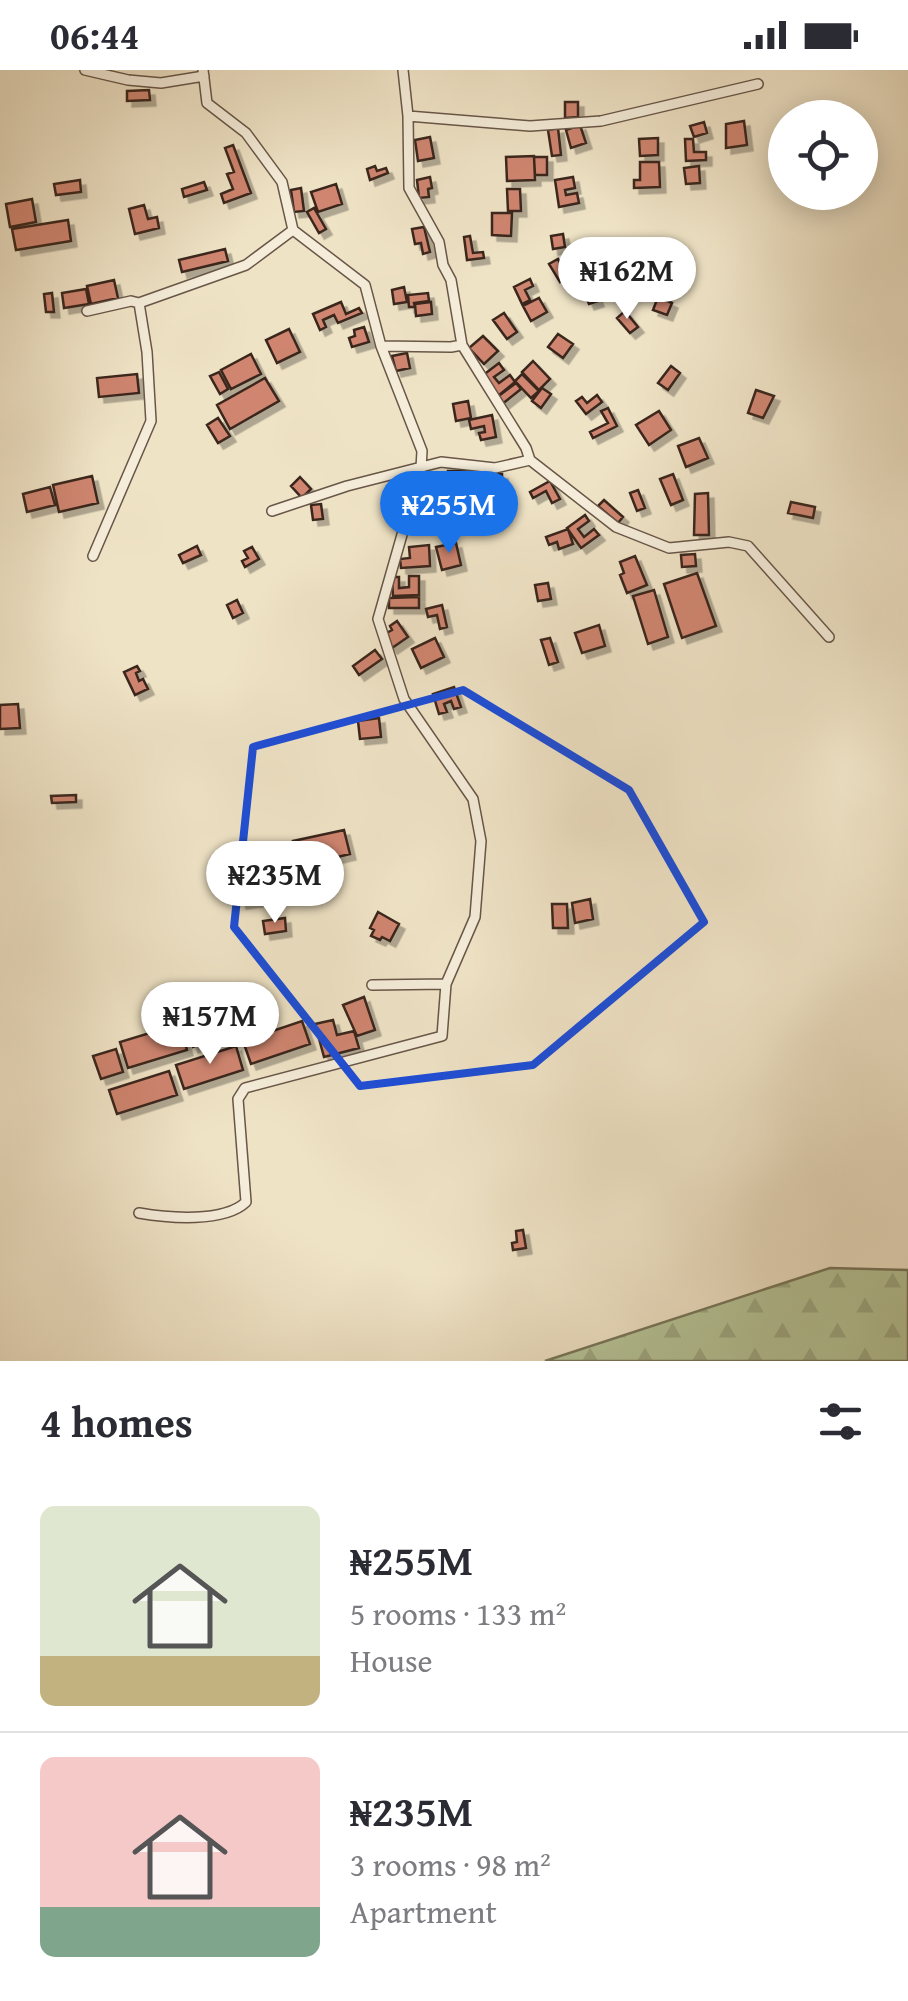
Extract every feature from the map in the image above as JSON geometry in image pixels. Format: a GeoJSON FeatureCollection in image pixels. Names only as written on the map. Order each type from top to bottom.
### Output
{"type":"FeatureCollection","features":[{"type":"Feature","properties":{"kind":"street"},"geometry":{"type":"LineString","coordinates":[[85,70],[162,83],[203,73],[207,103],[246,132],[282,182],[293,230],[366,285],[381,346],[422,452],[421,468],[378,619],[404,699],[472,799],[481,842],[476,916],[446,984],[442,1036],[245,1088],[238,1099],[246,1202],[237,1210],[179,1219],[140,1214]]}},
{"type":"Feature","properties":{"kind":"street"},"geometry":{"type":"LineString","coordinates":[[404,70],[409,188],[439,242],[443,265],[451,280],[462,345],[530,460],[616,528],[669,548],[729,542],[748,546],[829,637]]}},
{"type":"Feature","properties":{"kind":"street"},"geometry":{"type":"LineString","coordinates":[[408,116],[530,126],[601,121],[758,84]]}},
{"type":"Feature","properties":{"kind":"street"},"geometry":{"type":"LineString","coordinates":[[87,312],[131,301],[140,303],[246,265],[293,230]]}},
{"type":"Feature","properties":{"kind":"street"},"geometry":{"type":"LineString","coordinates":[[92,556],[151,421],[140,303]]}},
{"type":"Feature","properties":{"kind":"street"},"geometry":{"type":"LineString","coordinates":[[381,346],[462,345]]}},
{"type":"Feature","properties":{"kind":"street"},"geometry":{"type":"LineString","coordinates":[[272,511],[441,462],[495,468],[530,460]]}},
{"type":"Feature","properties":{"kind":"street"},"geometry":{"type":"LineString","coordinates":[[372,985],[446,984]]}},
{"type":"Feature","properties":{"kind":"highlighted area"},"geometry":{"type":"Polygon","coordinates":[[[463,690],[629,790],[704,922],[533,1065],[360,1086],[234,927],[253,747],[463,690]]]}},
{"type":"Feature","properties":{"kind":"green space"},"geometry":{"type":"Polygon","coordinates":[[[830,1268],[908,1270],[908,1361],[545,1361],[830,1268]]]}},
{"type":"Feature","properties":{"kind":"building"},"geometry":{"type":"Polygon","coordinates":[[[149,90],[150,100],[127,101],[127,91],[149,90]]]}},
{"type":"Feature","properties":{"kind":"building"},"geometry":{"type":"Polygon","coordinates":[[[565,102],[578,102],[578,117],[565,118],[565,102]]]}},
{"type":"Feature","properties":{"kind":"building"},"geometry":{"type":"Polygon","coordinates":[[[744,121],[747,145],[726,148],[726,124],[744,121]]]}},
{"type":"Feature","properties":{"kind":"building"},"geometry":{"type":"Polygon","coordinates":[[[704,122],[707,133],[694,137],[690,126],[704,122]]]}},
{"type":"Feature","properties":{"kind":"building"},"geometry":{"type":"Polygon","coordinates":[[[580,125],[586,143],[571,148],[566,130],[580,125]]]}},
{"type":"Feature","properties":{"kind":"building"},"geometry":{"type":"Polygon","coordinates":[[[558,128],[561,155],[552,156],[548,130],[558,128]]]}},
{"type":"Feature","properties":{"kind":"building"},"geometry":{"type":"Polygon","coordinates":[[[430,137],[434,158],[418,161],[415,140],[430,137]]]}},
{"type":"Feature","properties":{"kind":"building"},"geometry":{"type":"Polygon","coordinates":[[[658,138],[658,155],[640,156],[639,139],[658,138]]]}},
{"type":"Feature","properties":{"kind":"building"},"geometry":{"type":"Polygon","coordinates":[[[685,139],[693,139],[694,152],[706,152],[706,160],[686,161],[685,139]]]}},
{"type":"Feature","properties":{"kind":"building"},"geometry":{"type":"Polygon","coordinates":[[[233,145],[251,193],[224,203],[221,194],[233,189],[227,174],[234,172],[225,148],[233,145]]]}},
{"type":"Feature","properties":{"kind":"building"},"geometry":{"type":"Polygon","coordinates":[[[534,156],[535,180],[507,181],[506,157],[534,156]]]}},
{"type":"Feature","properties":{"kind":"building"},"geometry":{"type":"Polygon","coordinates":[[[534,157],[547,157],[547,175],[535,175],[534,157]]]}},
{"type":"Feature","properties":{"kind":"building"},"geometry":{"type":"Polygon","coordinates":[[[640,162],[659,162],[660,187],[634,188],[634,180],[640,180],[640,162]]]}},
{"type":"Feature","properties":{"kind":"building"},"geometry":{"type":"Polygon","coordinates":[[[375,166],[377,171],[386,168],[388,173],[370,180],[367,169],[375,166]]]}},
{"type":"Feature","properties":{"kind":"building"},"geometry":{"type":"Polygon","coordinates":[[[699,166],[700,183],[686,184],[684,168],[699,166]]]}},
{"type":"Feature","properties":{"kind":"building"},"geometry":{"type":"Polygon","coordinates":[[[430,177],[429,197],[419,198],[417,180],[430,177]]]}},
{"type":"Feature","properties":{"kind":"building"},"geometry":{"type":"Polygon","coordinates":[[[573,177],[575,188],[565,190],[566,195],[577,193],[579,203],[559,207],[555,180],[573,177]]]}},
{"type":"Feature","properties":{"kind":"building"},"geometry":{"type":"Polygon","coordinates":[[[80,180],[81,192],[56,195],[54,184],[80,180]]]}},
{"type":"Feature","properties":{"kind":"building"},"geometry":{"type":"Polygon","coordinates":[[[204,182],[207,190],[184,197],[182,189],[204,182]]]}},
{"type":"Feature","properties":{"kind":"building"},"geometry":{"type":"Polygon","coordinates":[[[336,184],[342,204],[318,212],[311,192],[336,184]]]}},
{"type":"Feature","properties":{"kind":"building"},"geometry":{"type":"Polygon","coordinates":[[[301,188],[304,211],[294,212],[291,190],[301,188]]]}},
{"type":"Feature","properties":{"kind":"building"},"geometry":{"type":"Polygon","coordinates":[[[507,189],[520,189],[521,211],[508,211],[507,189]]]}},
{"type":"Feature","properties":{"kind":"building"},"geometry":{"type":"Polygon","coordinates":[[[32,199],[36,222],[10,227],[6,204],[32,199]]]}},
{"type":"Feature","properties":{"kind":"building"},"geometry":{"type":"Polygon","coordinates":[[[144,205],[148,219],[157,217],[159,228],[135,234],[129,209],[144,205]]]}},
{"type":"Feature","properties":{"kind":"building"},"geometry":{"type":"Polygon","coordinates":[[[314,208],[326,229],[319,233],[307,212],[314,208]]]}},
{"type":"Feature","properties":{"kind":"building"},"geometry":{"type":"Polygon","coordinates":[[[492,213],[512,213],[511,236],[492,235],[492,213]]]}},
{"type":"Feature","properties":{"kind":"building"},"geometry":{"type":"Polygon","coordinates":[[[68,220],[71,241],[16,250],[12,229],[68,220]]]}},
{"type":"Feature","properties":{"kind":"building"},"geometry":{"type":"Polygon","coordinates":[[[424,227],[430,252],[423,254],[421,243],[415,244],[412,229],[424,227]]]}},
{"type":"Feature","properties":{"kind":"building"},"geometry":{"type":"Polygon","coordinates":[[[563,234],[565,247],[553,249],[551,236],[563,234]]]}},
{"type":"Feature","properties":{"kind":"building"},"geometry":{"type":"Polygon","coordinates":[[[470,236],[473,253],[483,252],[484,258],[467,260],[464,237],[470,236]]]}},
{"type":"Feature","properties":{"kind":"building"},"geometry":{"type":"Polygon","coordinates":[[[225,249],[228,261],[182,272],[179,260],[225,249]]]}},
{"type":"Feature","properties":{"kind":"building"},"geometry":{"type":"Polygon","coordinates":[[[570,257],[578,271],[560,282],[549,264],[570,257]]]}},
{"type":"Feature","properties":{"kind":"building"},"geometry":{"type":"Polygon","coordinates":[[[530,279],[533,286],[525,290],[530,300],[522,304],[514,287],[530,279]]]}},
{"type":"Feature","properties":{"kind":"building"},"geometry":{"type":"Polygon","coordinates":[[[114,280],[118,298],[91,304],[87,286],[114,280]]]}},
{"type":"Feature","properties":{"kind":"building"},"geometry":{"type":"Polygon","coordinates":[[[590,281],[598,301],[589,304],[581,284],[590,281]]]}},
{"type":"Feature","properties":{"kind":"building"},"geometry":{"type":"Polygon","coordinates":[[[404,287],[407,302],[394,304],[392,290],[404,287]]]}},
{"type":"Feature","properties":{"kind":"building"},"geometry":{"type":"Polygon","coordinates":[[[86,289],[89,304],[64,308],[62,293],[86,289]]]}},
{"type":"Feature","properties":{"kind":"building"},"geometry":{"type":"Polygon","coordinates":[[[52,293],[54,312],[46,312],[44,294],[52,293]]]}},
{"type":"Feature","properties":{"kind":"building"},"geometry":{"type":"Polygon","coordinates":[[[428,293],[429,301],[409,307],[408,295],[428,293]]]}},
{"type":"Feature","properties":{"kind":"building"},"geometry":{"type":"Polygon","coordinates":[[[658,297],[672,303],[667,315],[653,310],[658,297]]]}},
{"type":"Feature","properties":{"kind":"building"},"geometry":{"type":"Polygon","coordinates":[[[539,298],[547,312],[531,321],[523,306],[539,298]]]}},
{"type":"Feature","properties":{"kind":"building"},"geometry":{"type":"Polygon","coordinates":[[[341,302],[346,314],[359,308],[362,313],[338,323],[334,315],[323,320],[326,327],[320,330],[313,314],[341,302]]]}},
{"type":"Feature","properties":{"kind":"building"},"geometry":{"type":"Polygon","coordinates":[[[431,302],[432,314],[416,316],[415,304],[431,302]]]}},
{"type":"Feature","properties":{"kind":"building"},"geometry":{"type":"Polygon","coordinates":[[[625,311],[638,327],[630,333],[617,318],[625,311]]]}},
{"type":"Feature","properties":{"kind":"building"},"geometry":{"type":"Polygon","coordinates":[[[504,313],[517,332],[507,339],[493,320],[504,313]]]}},
{"type":"Feature","properties":{"kind":"building"},"geometry":{"type":"Polygon","coordinates":[[[364,327],[369,342],[352,347],[349,338],[355,336],[354,330],[364,327]]]}},
{"type":"Feature","properties":{"kind":"building"},"geometry":{"type":"Polygon","coordinates":[[[289,329],[300,352],[277,363],[266,340],[289,329]]]}},
{"type":"Feature","properties":{"kind":"building"},"geometry":{"type":"Polygon","coordinates":[[[558,334],[573,344],[563,358],[548,347],[558,334]]]}},
{"type":"Feature","properties":{"kind":"building"},"geometry":{"type":"Polygon","coordinates":[[[483,336],[498,351],[484,364],[469,348],[483,336]]]}},
{"type":"Feature","properties":{"kind":"building"},"geometry":{"type":"Polygon","coordinates":[[[407,353],[410,368],[396,371],[392,356],[407,353]]]}},
{"type":"Feature","properties":{"kind":"building"},"geometry":{"type":"Polygon","coordinates":[[[251,354],[261,374],[231,389],[221,370],[251,354]]]}},
{"type":"Feature","properties":{"kind":"building"},"geometry":{"type":"Polygon","coordinates":[[[533,361],[550,379],[539,390],[522,372],[533,361]]]}},
{"type":"Feature","properties":{"kind":"building"},"geometry":{"type":"Polygon","coordinates":[[[499,363],[504,370],[494,377],[499,383],[510,375],[515,382],[498,396],[482,376],[499,363]]]}},
{"type":"Feature","properties":{"kind":"building"},"geometry":{"type":"Polygon","coordinates":[[[671,366],[680,373],[668,390],[658,383],[671,366]]]}},
{"type":"Feature","properties":{"kind":"building"},"geometry":{"type":"Polygon","coordinates":[[[219,372],[228,389],[220,394],[210,376],[219,372]]]}},
{"type":"Feature","properties":{"kind":"building"},"geometry":{"type":"Polygon","coordinates":[[[137,374],[139,393],[99,397],[97,378],[137,374]]]}},
{"type":"Feature","properties":{"kind":"building"},"geometry":{"type":"Polygon","coordinates":[[[522,374],[539,391],[531,398],[515,381],[522,374]]]}},
{"type":"Feature","properties":{"kind":"building"},"geometry":{"type":"Polygon","coordinates":[[[265,378],[279,401],[230,429],[217,405],[265,378]]]}},
{"type":"Feature","properties":{"kind":"building"},"geometry":{"type":"Polygon","coordinates":[[[516,383],[521,389],[501,405],[496,398],[516,383]]]}},
{"type":"Feature","properties":{"kind":"building"},"geometry":{"type":"Polygon","coordinates":[[[542,388],[551,394],[541,408],[532,401],[542,388]]]}},
{"type":"Feature","properties":{"kind":"building"},"geometry":{"type":"Polygon","coordinates":[[[756,390],[774,396],[763,418],[748,413],[756,390]]]}},
{"type":"Feature","properties":{"kind":"building"},"geometry":{"type":"Polygon","coordinates":[[[597,395],[602,402],[586,414],[576,401],[582,397],[587,403],[597,395]]]}},
{"type":"Feature","properties":{"kind":"building"},"geometry":{"type":"Polygon","coordinates":[[[468,401],[471,418],[456,421],[453,404],[468,401]]]}},
{"type":"Feature","properties":{"kind":"building"},"geometry":{"type":"Polygon","coordinates":[[[608,408],[617,426],[593,438],[590,432],[608,423],[601,411],[608,408]]]}},
{"type":"Feature","properties":{"kind":"building"},"geometry":{"type":"Polygon","coordinates":[[[659,411],[671,430],[649,445],[636,425],[659,411]]]}},
{"type":"Feature","properties":{"kind":"building"},"geometry":{"type":"Polygon","coordinates":[[[492,415],[496,437],[481,440],[479,433],[485,432],[484,426],[471,429],[469,420],[492,415]]]}},
{"type":"Feature","properties":{"kind":"building"},"geometry":{"type":"Polygon","coordinates":[[[218,418],[230,436],[218,443],[207,425],[218,418]]]}},
{"type":"Feature","properties":{"kind":"building"},"geometry":{"type":"Polygon","coordinates":[[[699,438],[708,458],[686,467],[678,446],[699,438]]]}},
{"type":"Feature","properties":{"kind":"building"},"geometry":{"type":"Polygon","coordinates":[[[448,471],[466,471],[467,489],[448,489],[448,471]]]}},
{"type":"Feature","properties":{"kind":"building"},"geometry":{"type":"Polygon","coordinates":[[[480,474],[502,474],[502,494],[481,495],[480,474]]]}},
{"type":"Feature","properties":{"kind":"building"},"geometry":{"type":"Polygon","coordinates":[[[673,474],[683,500],[671,505],[660,479],[673,474]]]}},
{"type":"Feature","properties":{"kind":"building"},"geometry":{"type":"Polygon","coordinates":[[[92,476],[98,503],[59,512],[53,485],[92,476]]]}},
{"type":"Feature","properties":{"kind":"building"},"geometry":{"type":"Polygon","coordinates":[[[300,477],[311,489],[302,498],[291,486],[300,477]]]}},
{"type":"Feature","properties":{"kind":"building"},"geometry":{"type":"Polygon","coordinates":[[[550,481],[560,499],[552,503],[546,491],[533,498],[530,492],[550,481]]]}},
{"type":"Feature","properties":{"kind":"building"},"geometry":{"type":"Polygon","coordinates":[[[50,487],[55,505],[27,512],[23,494],[50,487]]]}},
{"type":"Feature","properties":{"kind":"building"},"geometry":{"type":"Polygon","coordinates":[[[638,490],[645,508],[637,511],[630,493],[638,490]]]}},
{"type":"Feature","properties":{"kind":"building"},"geometry":{"type":"Polygon","coordinates":[[[708,493],[709,535],[694,535],[695,494],[708,493]]]}},
{"type":"Feature","properties":{"kind":"building"},"geometry":{"type":"Polygon","coordinates":[[[604,500],[623,517],[618,523],[598,506],[604,500]]]}},
{"type":"Feature","properties":{"kind":"building"},"geometry":{"type":"Polygon","coordinates":[[[437,501],[438,514],[418,515],[417,502],[437,501]]]}},
{"type":"Feature","properties":{"kind":"building"},"geometry":{"type":"Polygon","coordinates":[[[791,502],[815,507],[813,518],[788,513],[791,502]]]}},
{"type":"Feature","properties":{"kind":"building"},"geometry":{"type":"Polygon","coordinates":[[[321,504],[323,519],[313,520],[311,505],[321,504]]]}},
{"type":"Feature","properties":{"kind":"building"},"geometry":{"type":"Polygon","coordinates":[[[585,515],[589,521],[578,529],[584,537],[594,529],[599,535],[581,548],[567,528],[585,515]]]}},
{"type":"Feature","properties":{"kind":"building"},"geometry":{"type":"Polygon","coordinates":[[[568,529],[573,544],[559,549],[557,542],[549,545],[546,537],[568,529]]]}},
{"type":"Feature","properties":{"kind":"building"},"geometry":{"type":"Polygon","coordinates":[[[456,543],[461,565],[442,570],[436,547],[456,543]]]}},
{"type":"Feature","properties":{"kind":"building"},"geometry":{"type":"Polygon","coordinates":[[[429,545],[430,566],[401,568],[400,559],[410,558],[409,547],[429,545]]]}},
{"type":"Feature","properties":{"kind":"building"},"geometry":{"type":"Polygon","coordinates":[[[197,546],[201,555],[183,563],[179,555],[197,546]]]}},
{"type":"Feature","properties":{"kind":"building"},"geometry":{"type":"Polygon","coordinates":[[[252,547],[259,559],[245,567],[242,561],[248,558],[244,551],[252,547]]]}},
{"type":"Feature","properties":{"kind":"building"},"geometry":{"type":"Polygon","coordinates":[[[695,554],[696,566],[682,567],[681,555],[695,554]]]}},
{"type":"Feature","properties":{"kind":"building"},"geometry":{"type":"Polygon","coordinates":[[[635,556],[647,585],[627,593],[620,562],[635,556]]]}},
{"type":"Feature","properties":{"kind":"building"},"geometry":{"type":"Polygon","coordinates":[[[697,573],[716,626],[682,638],[664,584],[697,573]]]}},
{"type":"Feature","properties":{"kind":"building"},"geometry":{"type":"Polygon","coordinates":[[[409,576],[419,576],[419,595],[393,596],[392,577],[399,577],[399,588],[409,587],[409,576]]]}},
{"type":"Feature","properties":{"kind":"building"},"geometry":{"type":"Polygon","coordinates":[[[548,583],[551,599],[538,601],[535,585],[548,583]]]}},
{"type":"Feature","properties":{"kind":"building"},"geometry":{"type":"Polygon","coordinates":[[[654,590],[668,637],[648,644],[633,596],[654,590]]]}},
{"type":"Feature","properties":{"kind":"building"},"geometry":{"type":"Polygon","coordinates":[[[419,597],[419,608],[389,608],[389,598],[419,597]]]}},
{"type":"Feature","properties":{"kind":"building"},"geometry":{"type":"Polygon","coordinates":[[[237,600],[243,613],[233,618],[227,605],[237,600]]]}},
{"type":"Feature","properties":{"kind":"building"},"geometry":{"type":"Polygon","coordinates":[[[442,605],[447,627],[440,629],[437,615],[428,617],[426,609],[442,605]]]}},
{"type":"Feature","properties":{"kind":"building"},"geometry":{"type":"Polygon","coordinates":[[[397,621],[408,637],[392,648],[383,635],[397,621]]]}},
{"type":"Feature","properties":{"kind":"building"},"geometry":{"type":"Polygon","coordinates":[[[599,625],[605,646],[582,653],[575,633],[599,625]]]}},
{"type":"Feature","properties":{"kind":"building"},"geometry":{"type":"Polygon","coordinates":[[[435,638],[444,657],[421,668],[412,649],[435,638]]]}},
{"type":"Feature","properties":{"kind":"building"},"geometry":{"type":"Polygon","coordinates":[[[550,638],[558,662],[549,665],[541,640],[550,638]]]}},
{"type":"Feature","properties":{"kind":"building"},"geometry":{"type":"Polygon","coordinates":[[[375,650],[382,659],[359,675],[353,666],[375,650]]]}},
{"type":"Feature","properties":{"kind":"building"},"geometry":{"type":"Polygon","coordinates":[[[137,666],[139,681],[143,679],[148,689],[135,695],[124,672],[137,666]]]}},
{"type":"Feature","properties":{"kind":"building"},"geometry":{"type":"Polygon","coordinates":[[[454,687],[461,707],[454,709],[451,701],[444,704],[447,712],[439,714],[433,694],[454,687]]]}},
{"type":"Feature","properties":{"kind":"building"},"geometry":{"type":"Polygon","coordinates":[[[18,704],[20,728],[0,729],[0,705],[18,704]]]}},
{"type":"Feature","properties":{"kind":"building"},"geometry":{"type":"Polygon","coordinates":[[[379,718],[381,737],[360,739],[358,721],[379,718]]]}},
{"type":"Feature","properties":{"kind":"building"},"geometry":{"type":"Polygon","coordinates":[[[76,795],[76,802],[52,803],[51,796],[76,795]]]}},
{"type":"Feature","properties":{"kind":"building"},"geometry":{"type":"Polygon","coordinates":[[[344,830],[350,854],[299,866],[293,841],[344,830]]]}},
{"type":"Feature","properties":{"kind":"building"},"geometry":{"type":"Polygon","coordinates":[[[278,871],[281,898],[241,903],[237,877],[278,871]]]}},
{"type":"Feature","properties":{"kind":"building"},"geometry":{"type":"Polygon","coordinates":[[[306,876],[311,891],[300,895],[294,881],[306,876]]]}},
{"type":"Feature","properties":{"kind":"building"},"geometry":{"type":"Polygon","coordinates":[[[590,899],[593,919],[575,923],[572,903],[590,899]]]}},
{"type":"Feature","properties":{"kind":"building"},"geometry":{"type":"Polygon","coordinates":[[[552,904],[567,904],[568,928],[553,928],[552,904]]]}},
{"type":"Feature","properties":{"kind":"building"},"geometry":{"type":"Polygon","coordinates":[[[378,912],[399,924],[390,941],[371,936],[374,930],[370,928],[378,912]]]}},
{"type":"Feature","properties":{"kind":"building"},"geometry":{"type":"Polygon","coordinates":[[[285,918],[286,931],[265,934],[263,921],[285,918]]]}},
{"type":"Feature","properties":{"kind":"building"},"geometry":{"type":"Polygon","coordinates":[[[265,991],[271,1010],[255,1015],[249,997],[265,991]]]}},
{"type":"Feature","properties":{"kind":"building"},"geometry":{"type":"Polygon","coordinates":[[[364,997],[375,1030],[357,1036],[343,1005],[364,997]]]}},
{"type":"Feature","properties":{"kind":"building"},"geometry":{"type":"Polygon","coordinates":[[[241,1000],[250,1026],[193,1047],[184,1021],[241,1000]]]}},
{"type":"Feature","properties":{"kind":"building"},"geometry":{"type":"Polygon","coordinates":[[[333,1020],[337,1035],[354,1031],[359,1048],[324,1057],[315,1024],[333,1020]]]}},
{"type":"Feature","properties":{"kind":"building"},"geometry":{"type":"Polygon","coordinates":[[[302,1021],[310,1044],[251,1064],[243,1041],[302,1021]]]}},
{"type":"Feature","properties":{"kind":"building"},"geometry":{"type":"Polygon","coordinates":[[[179,1024],[187,1050],[128,1068],[120,1042],[179,1024]]]}},
{"type":"Feature","properties":{"kind":"building"},"geometry":{"type":"Polygon","coordinates":[[[236,1046],[243,1070],[184,1089],[176,1065],[236,1046]]]}},
{"type":"Feature","properties":{"kind":"building"},"geometry":{"type":"Polygon","coordinates":[[[116,1049],[123,1072],[101,1079],[93,1056],[116,1049]]]}},
{"type":"Feature","properties":{"kind":"building"},"geometry":{"type":"Polygon","coordinates":[[[169,1071],[177,1095],[117,1114],[109,1090],[169,1071]]]}},
{"type":"Feature","properties":{"kind":"building"},"geometry":{"type":"Polygon","coordinates":[[[523,1230],[526,1248],[513,1250],[516,1231],[523,1230]]]}}]}
